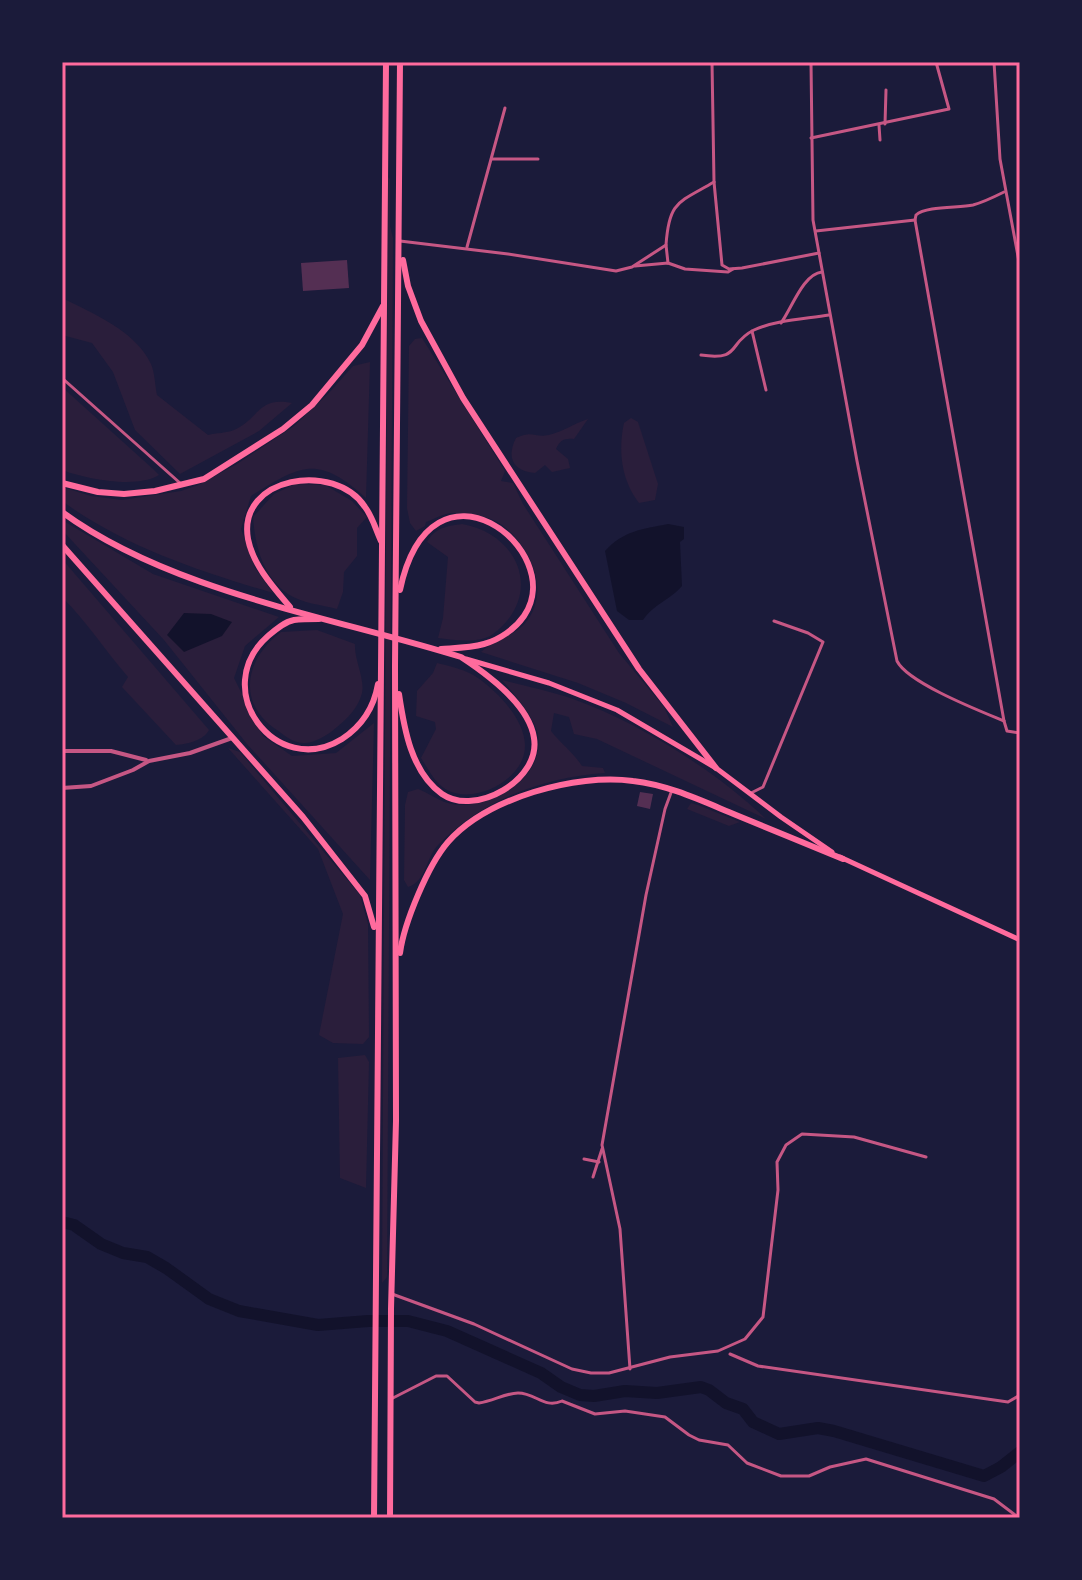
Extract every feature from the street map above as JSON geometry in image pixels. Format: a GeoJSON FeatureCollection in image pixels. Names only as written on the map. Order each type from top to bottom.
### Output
{"type":"FeatureCollection","features":[{"type":"Feature","properties":{"kind":"highway"},"geometry":{"type":"LineString","coordinates":[[374,1518],[386,62]]}},
{"type":"Feature","properties":{"kind":"highway"},"geometry":{"type":"LineString","coordinates":[[390,1518],[397,984],[395,666],[400,62]]}},
{"type":"Feature","properties":{"kind":"highway"},"geometry":{"type":"LineString","coordinates":[[385,163],[401,165]]}},
{"type":"Feature","properties":{"kind":"highway"},"geometry":{"type":"LineString","coordinates":[[400,241],[408,286],[421,321],[463,398],[639,669],[716,768]]}},
{"type":"Feature","properties":{"kind":"highway"},"geometry":{"type":"LineString","coordinates":[[62,483],[98,492],[124,494],[183,486],[204,479],[283,429],[312,405],[362,345],[383,306]]}},
{"type":"Feature","properties":{"kind":"highway"},"geometry":{"type":"LineString","coordinates":[[293,609],[272,586],[248,541],[249,517],[261,497],[295,480],[311,478],[328,482],[354,495],[365,506],[382,545]]}},
{"type":"Feature","properties":{"kind":"highway"},"geometry":{"type":"LineString","coordinates":[[62,512],[106,541],[227,590],[461,657],[490,676],[508,694],[528,722],[534,734],[535,749],[526,772],[499,792],[471,800],[459,801],[439,792],[414,757],[404,730],[395,666]]}},
{"type":"Feature","properties":{"kind":"highway"},"geometry":{"type":"LineString","coordinates":[[397,606],[410,556],[421,536],[435,523],[456,516],[479,519],[493,525],[519,546],[528,560],[534,585],[532,599],[518,624],[484,645],[435,649]]}},
{"type":"Feature","properties":{"kind":"highway"},"geometry":{"type":"LineString","coordinates":[[62,545],[303,817],[365,896],[377,936]]}},
{"type":"Feature","properties":{"kind":"highway"},"geometry":{"type":"LineString","coordinates":[[325,619],[293,620],[283,625],[251,655],[244,688],[248,706],[264,731],[296,748],[315,751],[331,745],[353,732],[368,714],[376,697],[381,665]]}},
{"type":"Feature","properties":{"kind":"highway"},"geometry":{"type":"LineString","coordinates":[[397,984],[405,930],[429,874],[449,842],[466,828],[509,803],[561,784],[603,779],[673,789],[843,859]]}},
{"type":"Feature","properties":{"kind":"highway"},"geometry":{"type":"LineString","coordinates":[[374,1449],[390,1449]]}},
{"type":"Feature","properties":{"kind":"main road"},"geometry":{"type":"LineString","coordinates":[[461,657],[549,683],[617,710],[716,768],[791,825],[843,859],[1020,940]]}},
{"type":"Feature","properties":{"kind":"street"},"geometry":{"type":"LineString","coordinates":[[712,62],[719,270]]}},
{"type":"Feature","properties":{"kind":"street"},"geometry":{"type":"LineString","coordinates":[[811,62],[813,211],[819,253],[898,665],[958,702],[1004,721]]}},
{"type":"Feature","properties":{"kind":"street"},"geometry":{"type":"LineString","coordinates":[[811,138],[949,109],[936,62]]}},
{"type":"Feature","properties":{"kind":"street"},"geometry":{"type":"LineString","coordinates":[[994,62],[996,122],[1004,192],[1020,267]]}},
{"type":"Feature","properties":{"kind":"street"},"geometry":{"type":"LineString","coordinates":[[885,124],[886,90]]}},
{"type":"Feature","properties":{"kind":"street"},"geometry":{"type":"LineString","coordinates":[[467,248],[505,108]]}},
{"type":"Feature","properties":{"kind":"street"},"geometry":{"type":"LineString","coordinates":[[879,125],[880,140]]}},
{"type":"Feature","properties":{"kind":"street"},"geometry":{"type":"LineString","coordinates":[[492,159],[538,159]]}},
{"type":"Feature","properties":{"kind":"street"},"geometry":{"type":"LineString","coordinates":[[668,263],[669,215],[674,207],[714,182]]}},
{"type":"Feature","properties":{"kind":"street"},"geometry":{"type":"LineString","coordinates":[[1004,192],[976,204],[947,210],[922,210],[915,220],[1004,721],[1007,731],[1020,733]]}},
{"type":"Feature","properties":{"kind":"street"},"geometry":{"type":"LineString","coordinates":[[816,231],[915,220]]}},
{"type":"Feature","properties":{"kind":"street"},"geometry":{"type":"LineString","coordinates":[[400,241],[616,271],[668,263],[685,269],[733,269],[819,253]]}},
{"type":"Feature","properties":{"kind":"street"},"geometry":{"type":"LineString","coordinates":[[632,267],[666,245]]}},
{"type":"Feature","properties":{"kind":"street"},"geometry":{"type":"LineString","coordinates":[[720,260],[724,268],[733,269]]}},
{"type":"Feature","properties":{"kind":"street"},"geometry":{"type":"LineString","coordinates":[[781,323],[792,309],[805,281],[814,273],[822,272]]}},
{"type":"Feature","properties":{"kind":"street"},"geometry":{"type":"LineString","coordinates":[[701,355],[720,358],[732,352],[752,331],[831,315]]}},
{"type":"Feature","properties":{"kind":"street"},"geometry":{"type":"LineString","coordinates":[[752,331],[766,390]]}},
{"type":"Feature","properties":{"kind":"street"},"geometry":{"type":"LineString","coordinates":[[62,378],[183,486]]}},
{"type":"Feature","properties":{"kind":"street"},"geometry":{"type":"LineString","coordinates":[[751,793],[763,787],[823,642],[774,621]]}},
{"type":"Feature","properties":{"kind":"street"},"geometry":{"type":"LineString","coordinates":[[62,788],[91,786],[149,761],[190,753],[232,738]]}},
{"type":"Feature","properties":{"kind":"street"},"geometry":{"type":"LineString","coordinates":[[62,751],[111,751],[149,761]]}},
{"type":"Feature","properties":{"kind":"street"},"geometry":{"type":"LineString","coordinates":[[593,1177],[599,1162],[656,843],[673,789]]}},
{"type":"Feature","properties":{"kind":"street"},"geometry":{"type":"LineString","coordinates":[[392,1294],[474,1324],[572,1369],[609,1373],[670,1357],[718,1351],[752,1333],[763,1317],[778,1190],[777,1162],[786,1145],[802,1134],[854,1137],[926,1157]]}},
{"type":"Feature","properties":{"kind":"street"},"geometry":{"type":"LineString","coordinates":[[602,1145],[620,1229],[630,1369]]}},
{"type":"Feature","properties":{"kind":"street"},"geometry":{"type":"LineString","coordinates":[[584,1159],[599,1162]]}},
{"type":"Feature","properties":{"kind":"street"},"geometry":{"type":"LineString","coordinates":[[730,1354],[758,1366],[881,1385],[1008,1402],[1020,1395]]}},
{"type":"Feature","properties":{"kind":"street"},"geometry":{"type":"LineString","coordinates":[[391,1399],[436,1376],[447,1376],[479,1403],[521,1392],[545,1404],[554,1405],[562,1401],[595,1414],[625,1411],[665,1417],[689,1435],[728,1445],[747,1463],[781,1476],[809,1476],[840,1464],[866,1459],[994,1499],[1019,1518]]}},
{"type":"Feature","properties":{"kind":"shaded area"},"geometry":{"type":"Polygon","coordinates":[[[388,177],[393,238],[387,1277],[382,1283],[388,177]]]}},
{"type":"Feature","properties":{"kind":"shaded area"},"geometry":{"type":"Polygon","coordinates":[[[62,298],[112,324],[135,342],[151,364],[157,395],[208,435],[234,430],[272,403],[292,403],[259,431],[180,474],[135,430],[113,372],[92,343],[62,335],[62,298]]]}},
{"type":"Feature","properties":{"kind":"shaded area"},"geometry":{"type":"Polygon","coordinates":[[[422,338],[505,471],[501,481],[513,483],[523,504],[619,653],[664,707],[673,727],[578,683],[481,652],[526,623],[537,594],[535,571],[525,550],[497,522],[479,516],[451,513],[426,522],[416,531],[410,523],[407,508],[409,346],[415,339],[422,338]]]}},
{"type":"Feature","properties":{"kind":"shaded area"},"geometry":{"type":"Polygon","coordinates":[[[370,362],[366,498],[335,475],[310,469],[297,471],[251,496],[241,529],[255,568],[273,593],[137,545],[62,501],[62,487],[91,496],[122,500],[181,491],[198,485],[237,464],[294,426],[353,366],[370,362]]]}},
{"type":"Feature","properties":{"kind":"shaded area"},"geometry":{"type":"Polygon","coordinates":[[[62,387],[159,475],[125,482],[84,477],[62,470],[62,387]]]}},
{"type":"Feature","properties":{"kind":"shaded area"},"geometry":{"type":"Polygon","coordinates":[[[631,418],[638,422],[658,484],[655,500],[639,503],[625,475],[621,454],[622,433],[624,423],[631,418]]]}},
{"type":"Feature","properties":{"kind":"shaded area"},"geometry":{"type":"Polygon","coordinates":[[[588,419],[574,439],[563,440],[556,449],[568,459],[570,468],[552,472],[545,465],[535,473],[521,470],[514,462],[512,452],[516,438],[549,435],[588,419]]]}},
{"type":"Feature","properties":{"kind":"shaded area"},"geometry":{"type":"Polygon","coordinates":[[[295,484],[325,485],[352,501],[367,517],[357,528],[357,556],[344,572],[343,592],[337,609],[305,602],[288,594],[272,579],[258,550],[253,517],[274,494],[295,484]]]}},
{"type":"Feature","properties":{"kind":"shaded area"},"geometry":{"type":"Polygon","coordinates":[[[62,520],[153,574],[279,617],[245,646],[234,678],[263,736],[292,756],[336,753],[374,723],[370,880],[247,744],[164,640],[62,530],[62,520]]]}},
{"type":"Feature","properties":{"kind":"shaded area"},"geometry":{"type":"Polygon","coordinates":[[[462,524],[482,530],[511,553],[521,585],[518,602],[509,619],[493,634],[474,640],[438,638],[443,618],[448,557],[427,542],[442,528],[462,524]]]}},
{"type":"Feature","properties":{"kind":"shaded area"},"geometry":{"type":"Polygon","coordinates":[[[668,524],[684,527],[684,539],[680,542],[682,586],[643,620],[629,620],[617,611],[605,551],[626,535],[668,524]]]}},
{"type":"Feature","properties":{"kind":"shaded area"},"geometry":{"type":"Polygon","coordinates":[[[62,559],[209,730],[203,737],[176,745],[122,687],[128,677],[62,597],[62,559]]]}},
{"type":"Feature","properties":{"kind":"shaded area"},"geometry":{"type":"Polygon","coordinates":[[[184,613],[211,614],[232,622],[222,636],[184,652],[167,635],[184,613]]]}},
{"type":"Feature","properties":{"kind":"shaded area"},"geometry":{"type":"Polygon","coordinates":[[[317,630],[355,644],[362,693],[352,712],[326,736],[300,743],[286,737],[264,719],[255,707],[250,681],[259,655],[281,632],[317,630]]]}},
{"type":"Feature","properties":{"kind":"shaded area"},"geometry":{"type":"Polygon","coordinates":[[[437,663],[478,678],[504,701],[518,721],[525,743],[524,754],[519,765],[501,784],[475,794],[450,791],[436,781],[421,758],[436,729],[435,722],[416,716],[417,691],[433,673],[437,663]]]}},
{"type":"Feature","properties":{"kind":"shaded area"},"geometry":{"type":"Polygon","coordinates":[[[502,680],[573,699],[649,734],[724,783],[766,819],[597,739],[574,734],[569,717],[554,713],[551,731],[555,736],[582,766],[603,768],[605,773],[559,780],[494,803],[456,828],[439,844],[423,874],[408,887],[404,880],[405,805],[408,792],[418,789],[452,804],[483,802],[514,787],[526,776],[534,762],[538,747],[537,731],[502,680]]]}},
{"type":"Feature","properties":{"kind":"shaded area"},"geometry":{"type":"Polygon","coordinates":[[[228,748],[240,752],[360,895],[368,924],[369,1037],[363,1044],[333,1043],[319,1035],[343,914],[318,849],[228,748]]]}},
{"type":"Feature","properties":{"kind":"shaded area"},"geometry":{"type":"Polygon","coordinates":[[[691,803],[740,822],[729,826],[687,809],[691,803]]]}},
{"type":"Feature","properties":{"kind":"shaded area"},"geometry":{"type":"Polygon","coordinates":[[[365,1055],[369,1062],[366,1188],[340,1178],[338,1058],[365,1055]]]}},
{"type":"Feature","properties":{"kind":"building"},"geometry":{"type":"Polygon","coordinates":[[[347,260],[349,288],[303,291],[301,263],[347,260]]]}},
{"type":"Feature","properties":{"kind":"building"},"geometry":{"type":"Polygon","coordinates":[[[640,792],[653,794],[650,809],[637,806],[640,792]]]}},
{"type":"Feature","properties":{"kind":"waterway"},"geometry":{"type":"LineString","coordinates":[[62,1222],[74,1225],[101,1244],[123,1253],[147,1257],[209,1299],[239,1311],[318,1325],[408,1321],[447,1331],[541,1373],[580,1395],[625,1391],[657,1393],[701,1387],[726,1403],[743,1409],[753,1422],[779,1434],[818,1428],[834,1431],[984,1476],[1020,1452]]}}]}
